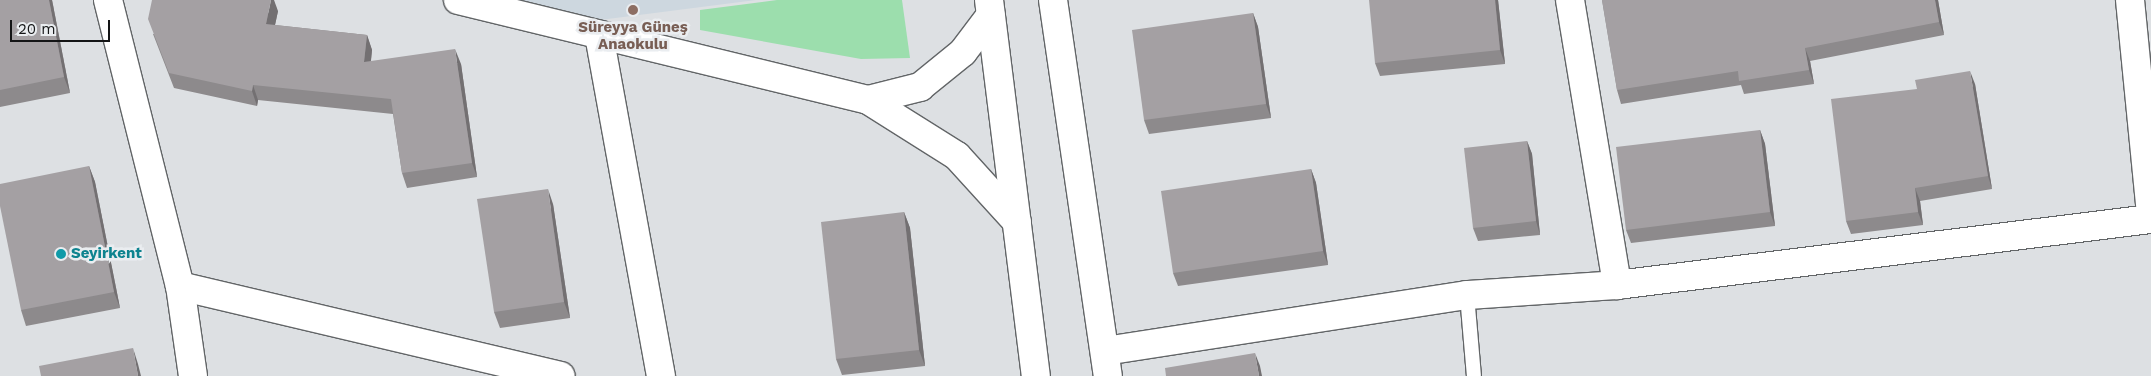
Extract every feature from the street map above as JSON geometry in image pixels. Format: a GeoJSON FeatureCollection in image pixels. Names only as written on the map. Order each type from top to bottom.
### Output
{"type":"FeatureCollection","features":[{"type":"Feature","properties":{"kind":"street"},"geometry":{"type":"LineString","coordinates":[[108,0],[180,286],[194,376]]}},
{"type":"Feature","properties":{"kind":"street"},"geometry":{"type":"LineString","coordinates":[[458,0],[868,100],[957,156],[1017,222]]}},
{"type":"Feature","properties":{"kind":"street"},"geometry":{"type":"LineString","coordinates":[[1053,0],[1107,364],[1467,296],[1617,285],[2151,219]]}},
{"type":"Feature","properties":{"kind":"street"},"geometry":{"type":"LineString","coordinates":[[1570,0],[1617,285]]}},
{"type":"Feature","properties":{"kind":"street"},"geometry":{"type":"LineString","coordinates":[[2130,0],[2151,213]]}},
{"type":"Feature","properties":{"kind":"street"},"geometry":{"type":"LineString","coordinates":[[868,100],[920,87],[963,52],[990,8]]}},
{"type":"Feature","properties":{"kind":"street"},"geometry":{"type":"LineString","coordinates":[[990,8],[1036,376]]}},
{"type":"Feature","properties":{"kind":"street"},"geometry":{"type":"LineString","coordinates":[[599,35],[661,376]]}},
{"type":"Feature","properties":{"kind":"street"},"geometry":{"type":"LineString","coordinates":[[180,286],[560,376]]}},
{"type":"Feature","properties":{"kind":"lane"},"geometry":{"type":"LineString","coordinates":[[1467,296],[1474,376]]}},
{"type":"Feature","properties":{"kind":"shaded area","name":"Süreyya Güneş Anaokulu"},"geometry":{"type":"Polygon","coordinates":[[[511,0],[756,0],[592,21],[511,0]]]}},
{"type":"Feature","properties":{"kind":"green space"},"geometry":{"type":"Polygon","coordinates":[[[777,0],[902,0],[910,58],[861,59],[700,30],[700,10],[777,0]]]}},
{"type":"Feature","properties":{"kind":"building"},"geometry":{"type":"Polygon","coordinates":[[[0,0],[49,0],[64,77],[0,90],[0,0]]]}},
{"type":"Feature","properties":{"kind":"building"},"geometry":{"type":"Polygon","coordinates":[[[152,0],[271,0],[266,24],[367,35],[364,62],[455,49],[472,163],[402,173],[391,99],[253,85],[252,91],[169,73],[148,19],[152,0]]]}},
{"type":"Feature","properties":{"kind":"building"},"geometry":{"type":"Polygon","coordinates":[[[1369,0],[1495,0],[1500,50],[1375,63],[1369,0]]]}},
{"type":"Feature","properties":{"kind":"building"},"geometry":{"type":"Polygon","coordinates":[[[1602,0],[1935,0],[1939,22],[1805,48],[1809,70],[1739,81],[1738,71],[1617,90],[1602,0]]]}},
{"type":"Feature","properties":{"kind":"building"},"geometry":{"type":"Polygon","coordinates":[[[1253,13],[1266,104],[1144,120],[1132,30],[1253,13]]]}},
{"type":"Feature","properties":{"kind":"building"},"geometry":{"type":"Polygon","coordinates":[[[1970,71],[1988,176],[1915,188],[1918,212],[1846,221],[1831,99],[1917,89],[1915,80],[1970,71]]]}},
{"type":"Feature","properties":{"kind":"building"},"geometry":{"type":"Polygon","coordinates":[[[1760,130],[1770,212],[1626,230],[1616,147],[1760,130]]]}},
{"type":"Feature","properties":{"kind":"building"},"geometry":{"type":"Polygon","coordinates":[[[1527,141],[1536,221],[1473,228],[1464,148],[1527,141]]]}},
{"type":"Feature","properties":{"kind":"building","name":"Seyirkent"},"geometry":{"type":"Polygon","coordinates":[[[89,166],[114,292],[21,310],[0,206],[0,184],[89,166]]]}},
{"type":"Feature","properties":{"kind":"building"},"geometry":{"type":"Polygon","coordinates":[[[1311,169],[1323,251],[1173,273],[1161,191],[1311,169]]]}},
{"type":"Feature","properties":{"kind":"building"},"geometry":{"type":"Polygon","coordinates":[[[548,189],[564,302],[494,312],[477,199],[548,189]]]}},
{"type":"Feature","properties":{"kind":"building"},"geometry":{"type":"Polygon","coordinates":[[[904,212],[919,350],[836,359],[821,222],[904,212]]]}},
{"type":"Feature","properties":{"kind":"building"},"geometry":{"type":"Polygon","coordinates":[[[133,348],[138,376],[41,376],[39,366],[133,348]]]}},
{"type":"Feature","properties":{"kind":"building"},"geometry":{"type":"Polygon","coordinates":[[[1255,353],[1259,376],[1166,376],[1165,368],[1255,353]]]}},
{"type":"Feature","properties":{"kind":"place","name":"Süreyya Güneş Anaokulu"},"geometry":{"type":"Point","coordinates":[633,10]}},
{"type":"Feature","properties":{"kind":"place","name":"Seyirkent"},"geometry":{"type":"Point","coordinates":[61,254]}}]}
